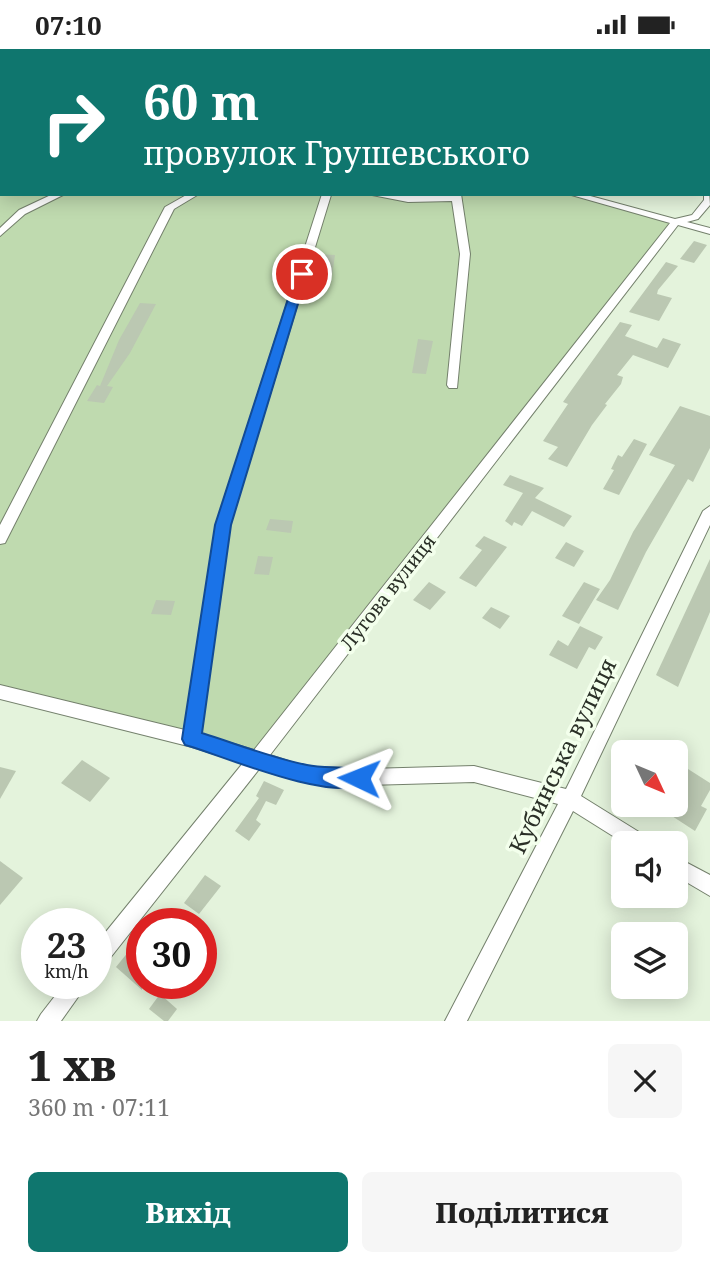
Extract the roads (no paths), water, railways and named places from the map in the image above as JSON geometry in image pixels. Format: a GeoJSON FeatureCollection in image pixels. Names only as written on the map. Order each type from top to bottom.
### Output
{"type":"FeatureCollection","features":[{"type":"Feature","properties":{"kind":"street"},"geometry":{"type":"LineString","coordinates":[[2,231],[22,212],[57,196]]}},
{"type":"Feature","properties":{"kind":"street"},"geometry":{"type":"LineString","coordinates":[[0,539],[170,207],[191,196]]}},
{"type":"Feature","properties":{"kind":"street"},"geometry":{"type":"LineString","coordinates":[[192,739],[223,525],[325,196]]}},
{"type":"Feature","properties":{"kind":"street"},"geometry":{"type":"LineString","coordinates":[[386,196],[408,199],[455,196],[465,254],[453,384]]}},
{"type":"Feature","properties":{"kind":"street"},"geometry":{"type":"LineString","coordinates":[[579,196],[710,231]]}},
{"type":"Feature","properties":{"kind":"street"},"geometry":{"type":"LineString","coordinates":[[676,222],[695,217],[710,200]]}},
{"type":"Feature","properties":{"kind":"street","name":"Лугова вулиця"},"geometry":{"type":"LineString","coordinates":[[112,940],[258,758],[676,222]]}},
{"type":"Feature","properties":{"kind":"street","name":"Кубинська вулиця"},"geometry":{"type":"LineString","coordinates":[[456,1021],[570,799],[710,512]]}},
{"type":"Feature","properties":{"kind":"street"},"geometry":{"type":"LineString","coordinates":[[0,692],[192,739],[304,774],[332,778],[474,774],[570,799],[621,831]]}},
{"type":"Feature","properties":{"kind":"street"},"geometry":{"type":"LineString","coordinates":[[688,873],[710,886]]}},
{"type":"Feature","properties":{"kind":"street"},"geometry":{"type":"LineString","coordinates":[[48,1021],[65,999]]}}]}
